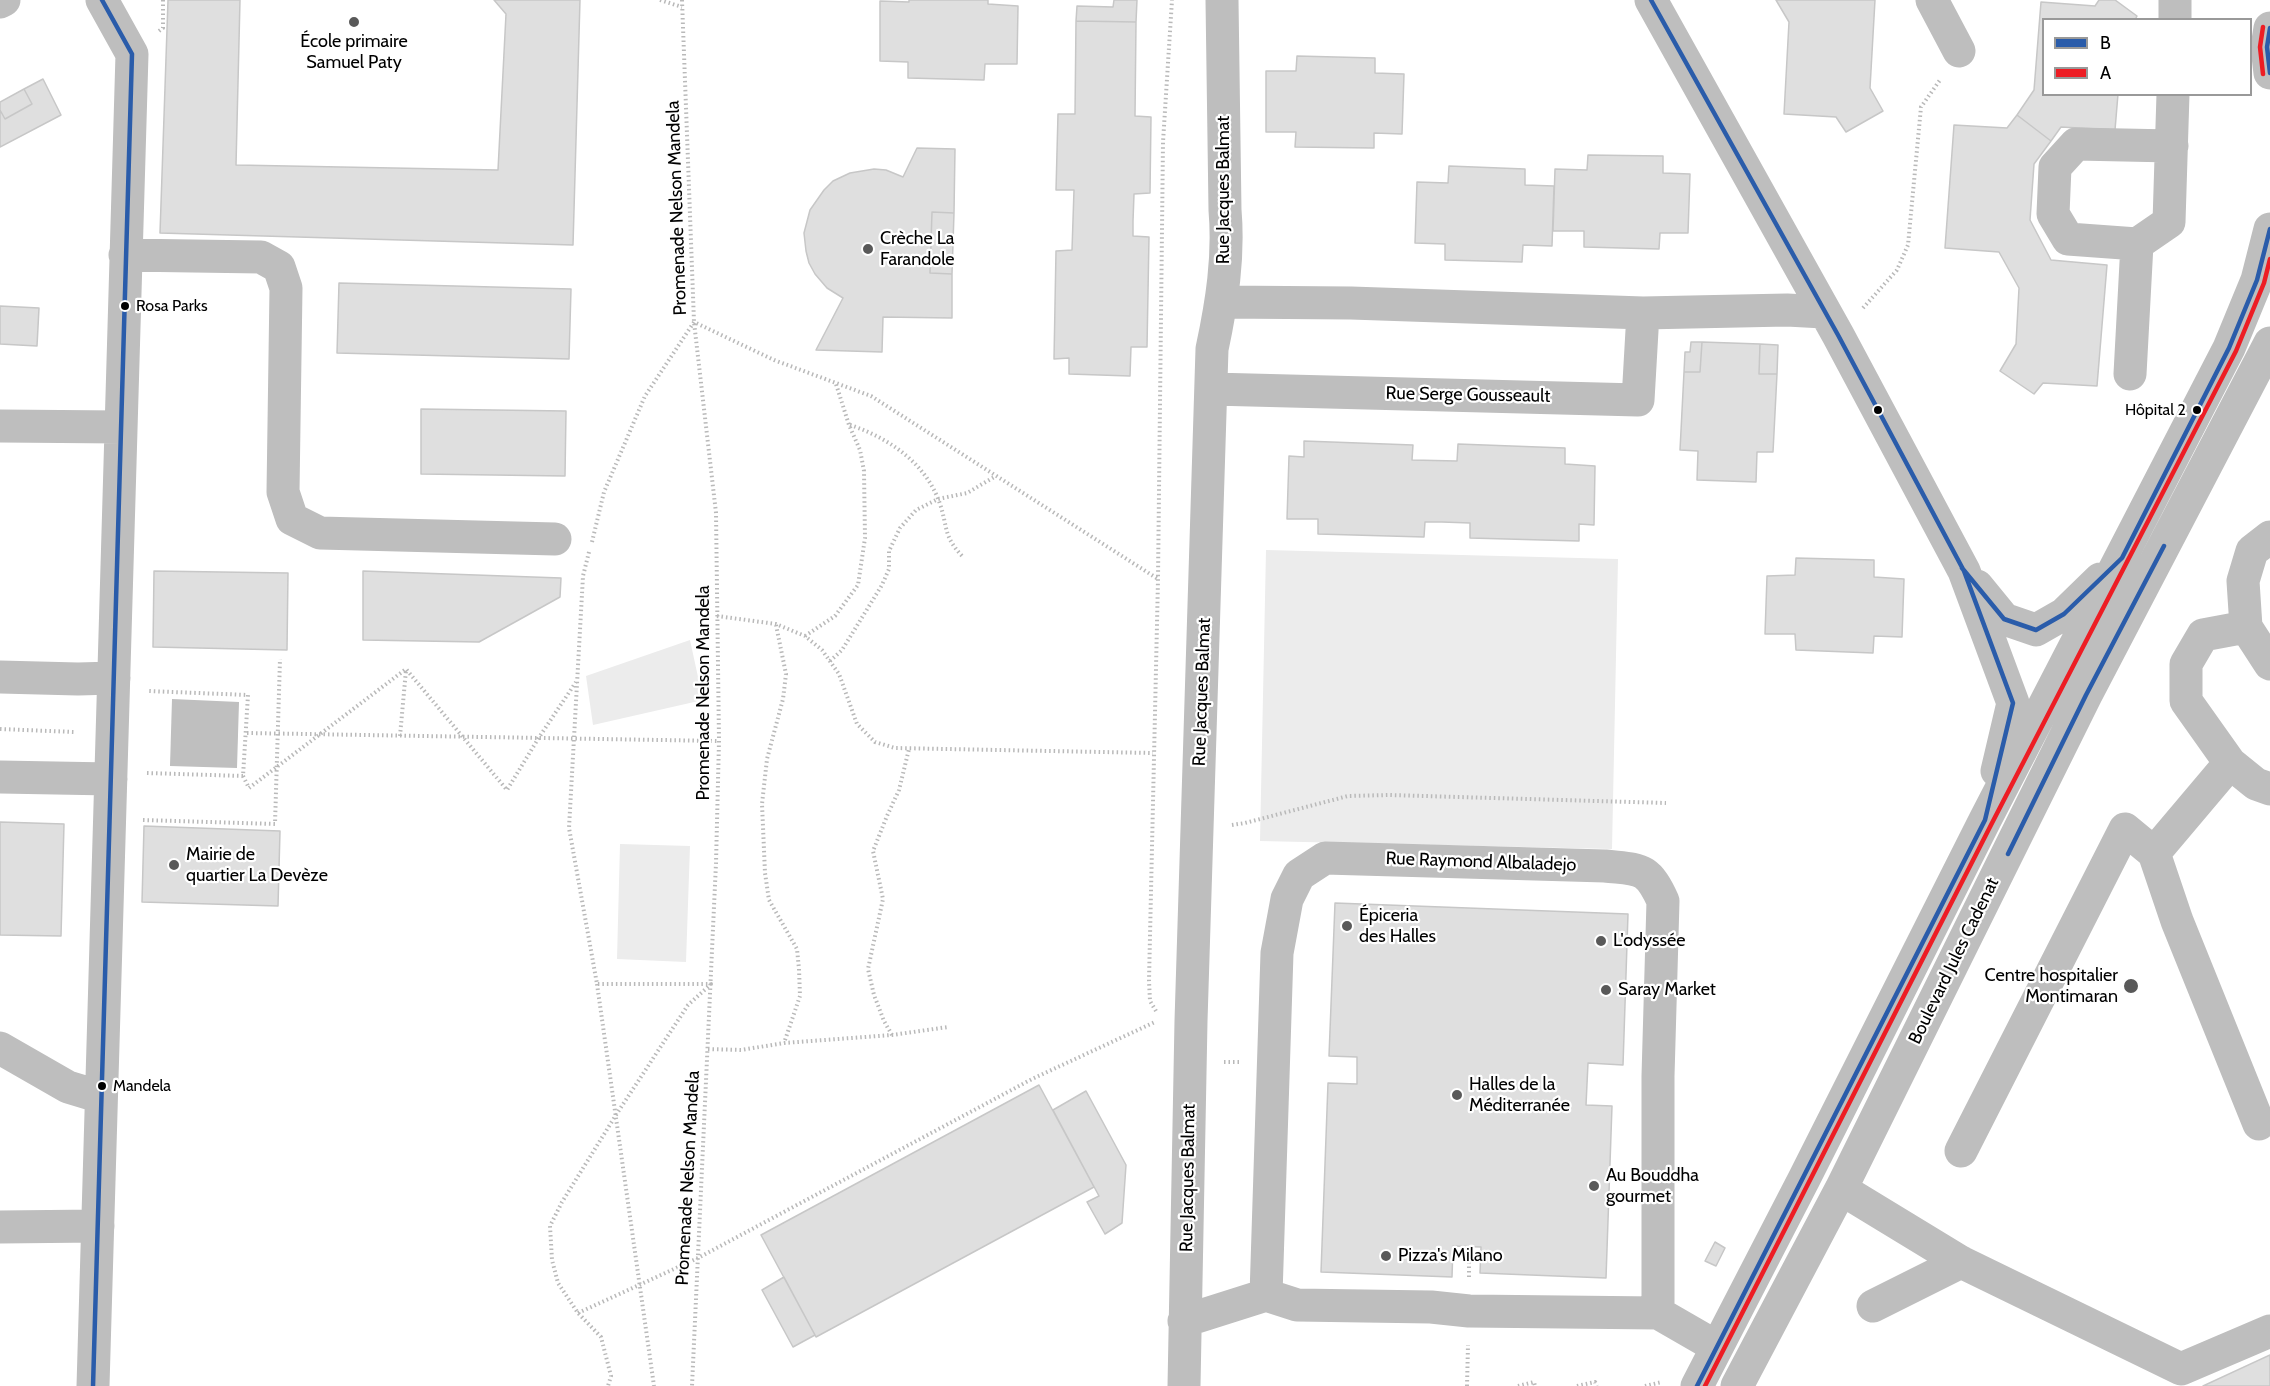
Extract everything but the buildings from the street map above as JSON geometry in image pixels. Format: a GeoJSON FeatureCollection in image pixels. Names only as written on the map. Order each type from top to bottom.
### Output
{"type":"FeatureCollection","features":[{"type":"Feature","properties":{"kind":"street"},"geometry":{"type":"LineString","coordinates":[[93,1386],[110,818],[123,776],[126,684],[121,427],[132,54],[102,0]]}},
{"type":"Feature","properties":{"kind":"street","name":"Rue Jacques Balmat"},"geometry":{"type":"LineString","coordinates":[[1184,1386],[1197,829],[1212,349],[1222,302],[1227,240],[1222,0]]}},
{"type":"Feature","properties":{"kind":"street"},"geometry":{"type":"LineString","coordinates":[[1652,0],[1831,323],[1964,571],[2013,703],[1985,820]]}},
{"type":"Feature","properties":{"kind":"street"},"geometry":{"type":"LineString","coordinates":[[1932,0],[1959,51]]}},
{"type":"Feature","properties":{"kind":"street"},"geometry":{"type":"LineString","coordinates":[[2175,0],[2175,18]]}},
{"type":"Feature","properties":{"kind":"street"},"geometry":{"type":"LineString","coordinates":[[2270,28],[2267,47],[2270,73]]}},
{"type":"Feature","properties":{"kind":"street"},"geometry":{"type":"LineString","coordinates":[[2172,146],[2076,144],[2055,167],[2053,214],[2067,239],[2137,244],[2169,222],[2172,146],[2173,96]]}},
{"type":"Feature","properties":{"kind":"street","name":"Boulevard Jules Cadenat"},"geometry":{"type":"LineString","coordinates":[[1697,1386],[1985,820],[2229,348],[2257,280],[2270,229]]}},
{"type":"Feature","properties":{"kind":"street"},"geometry":{"type":"LineString","coordinates":[[2130,374],[2137,244]]}},
{"type":"Feature","properties":{"kind":"street"},"geometry":{"type":"LineString","coordinates":[[125,255],[261,257],[279,267],[286,288],[282,492],[292,519],[320,533],[555,539]]}},
{"type":"Feature","properties":{"kind":"street"},"geometry":{"type":"LineString","coordinates":[[1222,302],[1351,303],[1643,313],[1787,310],[1831,323]]}},
{"type":"Feature","properties":{"kind":"street","name":"Rue Serge Gousseault"},"geometry":{"type":"LineString","coordinates":[[1212,389],[1638,400],[1643,313]]}},
{"type":"Feature","properties":{"kind":"street","name":"Boulevard Jules Cadenat"},"geometry":{"type":"LineString","coordinates":[[1737,1386],[1841,1189],[2086,695],[2270,343]]}},
{"type":"Feature","properties":{"kind":"street"},"geometry":{"type":"LineString","coordinates":[[0,426],[121,427]]}},
{"type":"Feature","properties":{"kind":"street"},"geometry":{"type":"LineString","coordinates":[[2270,537],[2252,551],[2243,581],[2246,627],[2270,664]]}},
{"type":"Feature","properties":{"kind":"street"},"geometry":{"type":"LineString","coordinates":[[1964,571],[2004,619],[2036,630],[2064,614],[2122,558]]}},
{"type":"Feature","properties":{"kind":"street"},"geometry":{"type":"LineString","coordinates":[[2246,627],[2204,635],[2186,664],[2186,701],[2230,763],[2256,784],[2270,789]]}},
{"type":"Feature","properties":{"kind":"street"},"geometry":{"type":"LineString","coordinates":[[0,677],[78,679],[126,684]]}},
{"type":"Feature","properties":{"kind":"street"},"geometry":{"type":"LineString","coordinates":[[2154,853],[2230,763]]}},
{"type":"Feature","properties":{"kind":"street"},"geometry":{"type":"LineString","coordinates":[[0,777],[92,781],[123,776]]}},
{"type":"Feature","properties":{"kind":"street"},"geometry":{"type":"LineString","coordinates":[[1961,1151],[2125,829],[2154,853],[2177,921],[2259,1124]]}},
{"type":"Feature","properties":{"kind":"street","name":"Rue Raymond Albaladejo"},"geometry":{"type":"LineString","coordinates":[[1266,1295],[1277,953],[1287,899],[1299,875],[1325,858],[1605,866],[1641,870],[1655,883],[1663,901],[1658,1076],[1658,1312]]}},
{"type":"Feature","properties":{"kind":"street"},"geometry":{"type":"LineString","coordinates":[[0,1048],[68,1087],[101,1097]]}},
{"type":"Feature","properties":{"kind":"street"},"geometry":{"type":"LineString","coordinates":[[1841,1189],[1961,1262],[2181,1369],[2270,1330]]}},
{"type":"Feature","properties":{"kind":"street"},"geometry":{"type":"LineString","coordinates":[[0,1227],[98,1226]]}},
{"type":"Feature","properties":{"kind":"street"},"geometry":{"type":"LineString","coordinates":[[1873,1306],[1961,1262]]}},
{"type":"Feature","properties":{"kind":"street"},"geometry":{"type":"LineString","coordinates":[[1184,1321],[1266,1295],[1297,1305],[1431,1307],[1469,1311],[1658,1312],[1717,1347]]}},
{"type":"Feature","properties":{"kind":"path"},"geometry":{"type":"LineString","coordinates":[[660,0],[682,7]]}},
{"type":"Feature","properties":{"kind":"path","name":"Promenade Nelson Mandela"},"geometry":{"type":"LineString","coordinates":[[682,0],[694,322],[716,513],[719,741],[711,984],[692,1386]]}},
{"type":"Feature","properties":{"kind":"path"},"geometry":{"type":"LineString","coordinates":[[1160,1031],[1160,1019],[1150,1001],[1149,981],[1158,579],[1163,142],[1172,0]]}},
{"type":"Feature","properties":{"kind":"path"},"geometry":{"type":"LineString","coordinates":[[1831,323],[1897,270],[1908,245],[1921,107],[1959,51]]}},
{"type":"Feature","properties":{"kind":"path"},"geometry":{"type":"LineString","coordinates":[[654,1386],[597,984],[569,828],[583,576],[604,492],[645,396],[694,322],[774,360],[871,396],[1158,579]]}},
{"type":"Feature","properties":{"kind":"path"},"geometry":{"type":"LineString","coordinates":[[805,636],[835,616],[858,585],[865,538],[864,471],[860,450],[836,383]]}},
{"type":"Feature","properties":{"kind":"path"},"geometry":{"type":"LineString","coordinates":[[849,424],[873,433],[909,458],[930,480],[938,499],[945,532],[951,545],[963,557]]}},
{"type":"Feature","properties":{"kind":"path"},"geometry":{"type":"LineString","coordinates":[[830,661],[842,650],[882,585],[889,568],[889,551],[900,528],[916,510],[938,499],[967,494],[996,476]]}},
{"type":"Feature","properties":{"kind":"path"},"geometry":{"type":"LineString","coordinates":[[717,615],[776,624],[805,636],[822,650],[839,674],[857,724],[874,742],[909,749],[1154,753]]}},
{"type":"Feature","properties":{"kind":"path"},"geometry":{"type":"LineString","coordinates":[[776,624],[786,674],[783,699],[767,759],[762,804],[765,873],[769,900],[797,949],[800,969],[800,996],[784,1043]]}},
{"type":"Feature","properties":{"kind":"path"},"geometry":{"type":"LineString","coordinates":[[110,818],[275,824],[280,659]]}},
{"type":"Feature","properties":{"kind":"path"},"geometry":{"type":"LineString","coordinates":[[406,669],[507,790],[577,682]]}},
{"type":"Feature","properties":{"kind":"path"},"geometry":{"type":"LineString","coordinates":[[126,684],[248,695],[243,776],[249,788],[406,669]]}},
{"type":"Feature","properties":{"kind":"path"},"geometry":{"type":"LineString","coordinates":[[400,736],[406,669]]}},
{"type":"Feature","properties":{"kind":"path"},"geometry":{"type":"LineString","coordinates":[[0,729],[74,732]]}},
{"type":"Feature","properties":{"kind":"path"},"geometry":{"type":"LineString","coordinates":[[247,733],[719,741]]}},
{"type":"Feature","properties":{"kind":"path"},"geometry":{"type":"LineString","coordinates":[[892,1035],[874,995],[868,969],[883,899],[873,852],[886,816],[899,790],[909,749]]}},
{"type":"Feature","properties":{"kind":"path"},"geometry":{"type":"LineString","coordinates":[[123,776],[243,776]]}},
{"type":"Feature","properties":{"kind":"path"},"geometry":{"type":"LineString","coordinates":[[1197,829],[1245,824],[1348,796],[1389,795],[1666,803]]}},
{"type":"Feature","properties":{"kind":"path"},"geometry":{"type":"LineString","coordinates":[[597,984],[711,984]]}},
{"type":"Feature","properties":{"kind":"path"},"geometry":{"type":"LineString","coordinates":[[608,1386],[611,1376],[602,1337],[578,1313],[558,1283],[552,1260],[550,1226],[615,1115],[688,1005],[711,984]]}},
{"type":"Feature","properties":{"kind":"path"},"geometry":{"type":"LineString","coordinates":[[578,1313],[698,1258],[1032,1079],[1160,1019]]}},
{"type":"Feature","properties":{"kind":"path"},"geometry":{"type":"LineString","coordinates":[[708,1049],[741,1050],[784,1043],[892,1035],[948,1028]]}},
{"type":"Feature","properties":{"kind":"path"},"geometry":{"type":"LineString","coordinates":[[1518,1386],[1533,1382],[1535,1386]]}},
{"type":"Feature","properties":{"kind":"path"},"geometry":{"type":"LineString","coordinates":[[1577,1386],[1596,1382],[1597,1386]]}},
{"type":"Feature","properties":{"kind":"shaded area"},"geometry":{"type":"Polygon","coordinates":[[[1266,550],[1618,559],[1612,849],[1260,841],[1266,550]]]}},
{"type":"Feature","properties":{"kind":"shaded area"},"geometry":{"type":"Polygon","coordinates":[[[690,640],[703,700],[593,725],[586,676],[690,640]]]}},
{"type":"Feature","properties":{"kind":"shaded area"},"geometry":{"type":"Polygon","coordinates":[[[172,699],[239,702],[237,768],[170,766],[172,699]]]}},
{"type":"Feature","properties":{"kind":"shaded area"},"geometry":{"type":"Polygon","coordinates":[[[620,844],[690,846],[686,962],[617,959],[620,844]]]}},
{"type":"Feature","properties":{"kind":"transit line","name":"B"},"geometry":{"type":"LineString","coordinates":[[93,1386],[132,54],[102,0]]}},
{"type":"Feature","properties":{"kind":"transit line","name":"B"},"geometry":{"type":"LineString","coordinates":[[1651,0],[1838,335],[1964,571],[2013,703],[1985,820],[1697,1386]]}},
{"type":"Feature","properties":{"kind":"transit line","name":"A"},"geometry":{"type":"LineString","coordinates":[[2263,27],[2260,47],[2263,74]]}},
{"type":"Feature","properties":{"kind":"transit line","name":"B"},"geometry":{"type":"LineString","coordinates":[[2270,28],[2267,47],[2270,73]]}},
{"type":"Feature","properties":{"kind":"transit line","name":"B"},"geometry":{"type":"LineString","coordinates":[[1962,568],[2004,619],[2036,630],[2064,614],[2122,558],[2229,348],[2257,280],[2270,229]]}},
{"type":"Feature","properties":{"kind":"transit line","name":"A"},"geometry":{"type":"LineString","coordinates":[[1705,1386],[2236,351],[2264,283],[2270,259]]}},
{"type":"Feature","properties":{"kind":"transit line","name":"B"},"geometry":{"type":"LineString","coordinates":[[2008,854],[2086,695],[2164,546]]}},
{"type":"Feature","properties":{"kind":"place","name":"École primaire Samuel Paty"},"geometry":{"type":"Point","coordinates":[354,22]}},
{"type":"Feature","properties":{"kind":"place","name":"Crèche La Farandole"},"geometry":{"type":"Point","coordinates":[868,249]}},
{"type":"Feature","properties":{"kind":"place","name":"Rosa Parks"},"geometry":{"type":"Point","coordinates":[125,306]}},
{"type":"Feature","properties":{"kind":"place","name":"Hôpital 2"},"geometry":{"type":"Point","coordinates":[2197,410]}},
{"type":"Feature","properties":{"kind":"place","name":"Mairie de quartier La Devèze"},"geometry":{"type":"Point","coordinates":[174,865]}},
{"type":"Feature","properties":{"kind":"place","name":"Épiceria des Halles"},"geometry":{"type":"Point","coordinates":[1347,926]}},
{"type":"Feature","properties":{"kind":"place","name":"L'odyssée"},"geometry":{"type":"Point","coordinates":[1601,941]}},
{"type":"Feature","properties":{"kind":"place","name":"Centre hospitalier Montimaran"},"geometry":{"type":"Point","coordinates":[2131,986]}},
{"type":"Feature","properties":{"kind":"place","name":"Saray Market"},"geometry":{"type":"Point","coordinates":[1606,990]}},
{"type":"Feature","properties":{"kind":"place","name":"Mandela"},"geometry":{"type":"Point","coordinates":[102,1086]}},
{"type":"Feature","properties":{"kind":"place","name":"Halles de la Méditerranée"},"geometry":{"type":"Point","coordinates":[1457,1095]}},
{"type":"Feature","properties":{"kind":"place","name":"Au Bouddha gourmet"},"geometry":{"type":"Point","coordinates":[1594,1186]}},
{"type":"Feature","properties":{"kind":"place","name":"Pizza's Milano"},"geometry":{"type":"Point","coordinates":[1386,1256]}}]}
